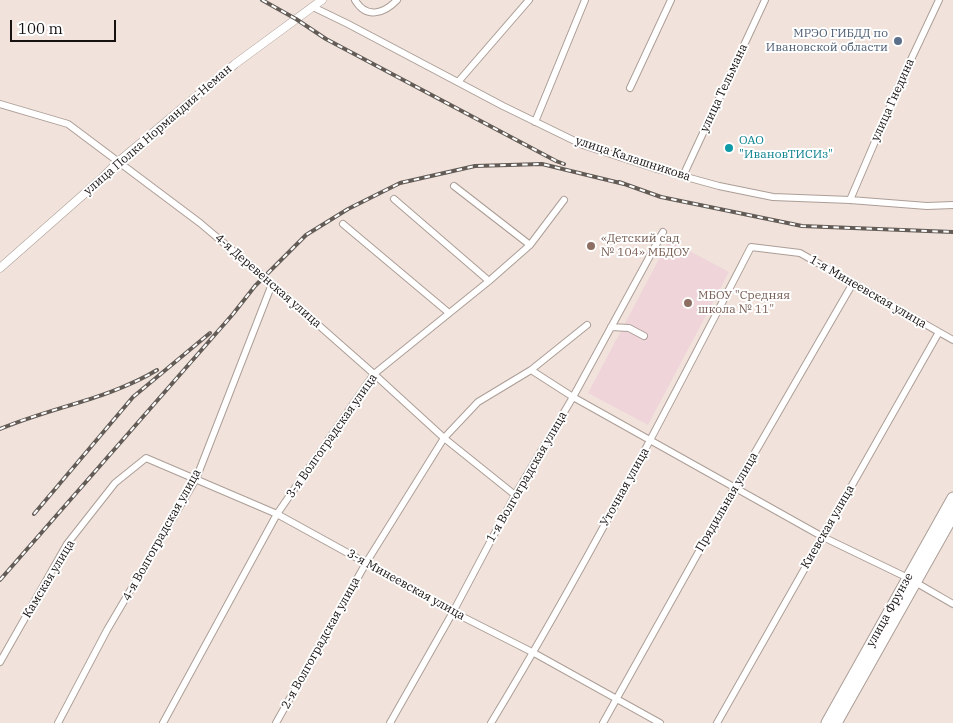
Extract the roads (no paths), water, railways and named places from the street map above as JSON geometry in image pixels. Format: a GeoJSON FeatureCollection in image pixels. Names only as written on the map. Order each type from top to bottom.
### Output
{"type":"FeatureCollection","features":[{"type":"Feature","properties":{"kind":"highway","name":"улица Фрунзе"},"geometry":{"type":"LineString","coordinates":[[836,723],[953,498]]}},
{"type":"Feature","properties":{"kind":"highway","name":"улица Фрунзе"},"geometry":{"type":"LineString","coordinates":[[827,723],[953,515]]}},
{"type":"Feature","properties":{"kind":"street","name":"улица Полка Нормандия-Неман"},"geometry":{"type":"LineString","coordinates":[[0,268],[118,162],[235,64],[322,0]]}},
{"type":"Feature","properties":{"kind":"street"},"geometry":{"type":"LineString","coordinates":[[355,0],[362,8],[376,13],[391,7],[397,0]]}},
{"type":"Feature","properties":{"kind":"street"},"geometry":{"type":"LineString","coordinates":[[458,82],[530,0]]}},
{"type":"Feature","properties":{"kind":"street"},"geometry":{"type":"LineString","coordinates":[[535,122],[586,0]]}},
{"type":"Feature","properties":{"kind":"street"},"geometry":{"type":"LineString","coordinates":[[630,88],[671,0]]}},
{"type":"Feature","properties":{"kind":"street","name":"улица Тельмана"},"geometry":{"type":"LineString","coordinates":[[682,176],[765,0]]}},
{"type":"Feature","properties":{"kind":"street","name":"улица Гнедина"},"geometry":{"type":"LineString","coordinates":[[850,200],[900,83],[939,0]]}},
{"type":"Feature","properties":{"kind":"street","name":"улица Калашникова"},"geometry":{"type":"LineString","coordinates":[[313,7],[583,145],[682,176],[773,197],[928,206],[953,205]]}},
{"type":"Feature","properties":{"kind":"street","name":"4-я Деревенская улица"},"geometry":{"type":"LineString","coordinates":[[0,104],[68,124],[200,223],[272,284],[444,438],[514,495]]}},
{"type":"Feature","properties":{"kind":"street"},"geometry":{"type":"LineString","coordinates":[[454,186],[530,245]]}},
{"type":"Feature","properties":{"kind":"street"},"geometry":{"type":"LineString","coordinates":[[394,199],[490,281]]}},
{"type":"Feature","properties":{"kind":"street","name":"3-я Волгоградская улица"},"geometry":{"type":"LineString","coordinates":[[163,723],[278,514],[374,374],[490,281],[530,245],[564,200]]}},
{"type":"Feature","properties":{"kind":"street"},"geometry":{"type":"LineString","coordinates":[[343,224],[449,313]]}},
{"type":"Feature","properties":{"kind":"street","name":"1-я Волгоградская улица"},"geometry":{"type":"LineString","coordinates":[[390,723],[514,495],[572,397],[664,232]]}},
{"type":"Feature","properties":{"kind":"street","name":"1-я Минеевская улица"},"geometry":{"type":"LineString","coordinates":[[751,247],[800,253],[953,340]]}},
{"type":"Feature","properties":{"kind":"street","name":"Уточная улица"},"geometry":{"type":"LineString","coordinates":[[492,723],[534,653],[651,440],[751,247]]}},
{"type":"Feature","properties":{"kind":"street","name":"Прядильная улица"},"geometry":{"type":"LineString","coordinates":[[603,723],[734,487],[853,283]]}},
{"type":"Feature","properties":{"kind":"street","name":"4-я Волгоградская улица"},"geometry":{"type":"LineString","coordinates":[[58,723],[107,630],[196,479],[272,284]]}},
{"type":"Feature","properties":{"kind":"street","name":"2-я Волгоградская улица"},"geometry":{"type":"LineString","coordinates":[[276,723],[366,562],[444,438],[478,402],[531,370],[587,325]]}},
{"type":"Feature","properties":{"kind":"street"},"geometry":{"type":"LineString","coordinates":[[611,327],[629,328],[644,336]]}},
{"type":"Feature","properties":{"kind":"street","name":"Киевская улица"},"geometry":{"type":"LineString","coordinates":[[717,723],[939,332]]}},
{"type":"Feature","properties":{"kind":"street"},"geometry":{"type":"LineString","coordinates":[[531,370],[572,397],[823,537],[912,580],[953,604]]}},
{"type":"Feature","properties":{"kind":"street","name":"3-я Минеевская улица"},"geometry":{"type":"LineString","coordinates":[[146,458],[278,514],[452,612],[534,653],[660,723]]}},
{"type":"Feature","properties":{"kind":"street","name":"Камская улица"},"geometry":{"type":"LineString","coordinates":[[0,662],[67,544],[115,483],[146,458]]}},
{"type":"Feature","properties":{"kind":"railway"},"geometry":{"type":"LineString","coordinates":[[262,0],[326,39],[564,164]]}},
{"type":"Feature","properties":{"kind":"railway"},"geometry":{"type":"LineString","coordinates":[[0,580],[233,314],[255,286],[306,235],[348,209],[400,183],[475,166],[542,164],[624,184]]}},
{"type":"Feature","properties":{"kind":"railway"},"geometry":{"type":"LineString","coordinates":[[619,182],[661,197],[802,226],[953,232]]}},
{"type":"Feature","properties":{"kind":"railway"},"geometry":{"type":"LineString","coordinates":[[34,514],[133,397],[210,333]]}},
{"type":"Feature","properties":{"kind":"railway"},"geometry":{"type":"LineString","coordinates":[[0,429],[100,396],[139,380],[157,370]]}},
{"type":"Feature","properties":{"kind":"place","name":"МРЭО ГИБДД по Ивановской области"},"geometry":{"type":"Point","coordinates":[898,41]}},
{"type":"Feature","properties":{"kind":"place","name":"ОАО \"ИвановТИСИз\""},"geometry":{"type":"Point","coordinates":[729,148]}},
{"type":"Feature","properties":{"kind":"place","name":"«Детский сад № 104» МБДОУ"},"geometry":{"type":"Point","coordinates":[591,246]}},
{"type":"Feature","properties":{"kind":"place","name":"МБОУ \"Средняя школа № 11\""},"geometry":{"type":"Point","coordinates":[688,303]}}]}
